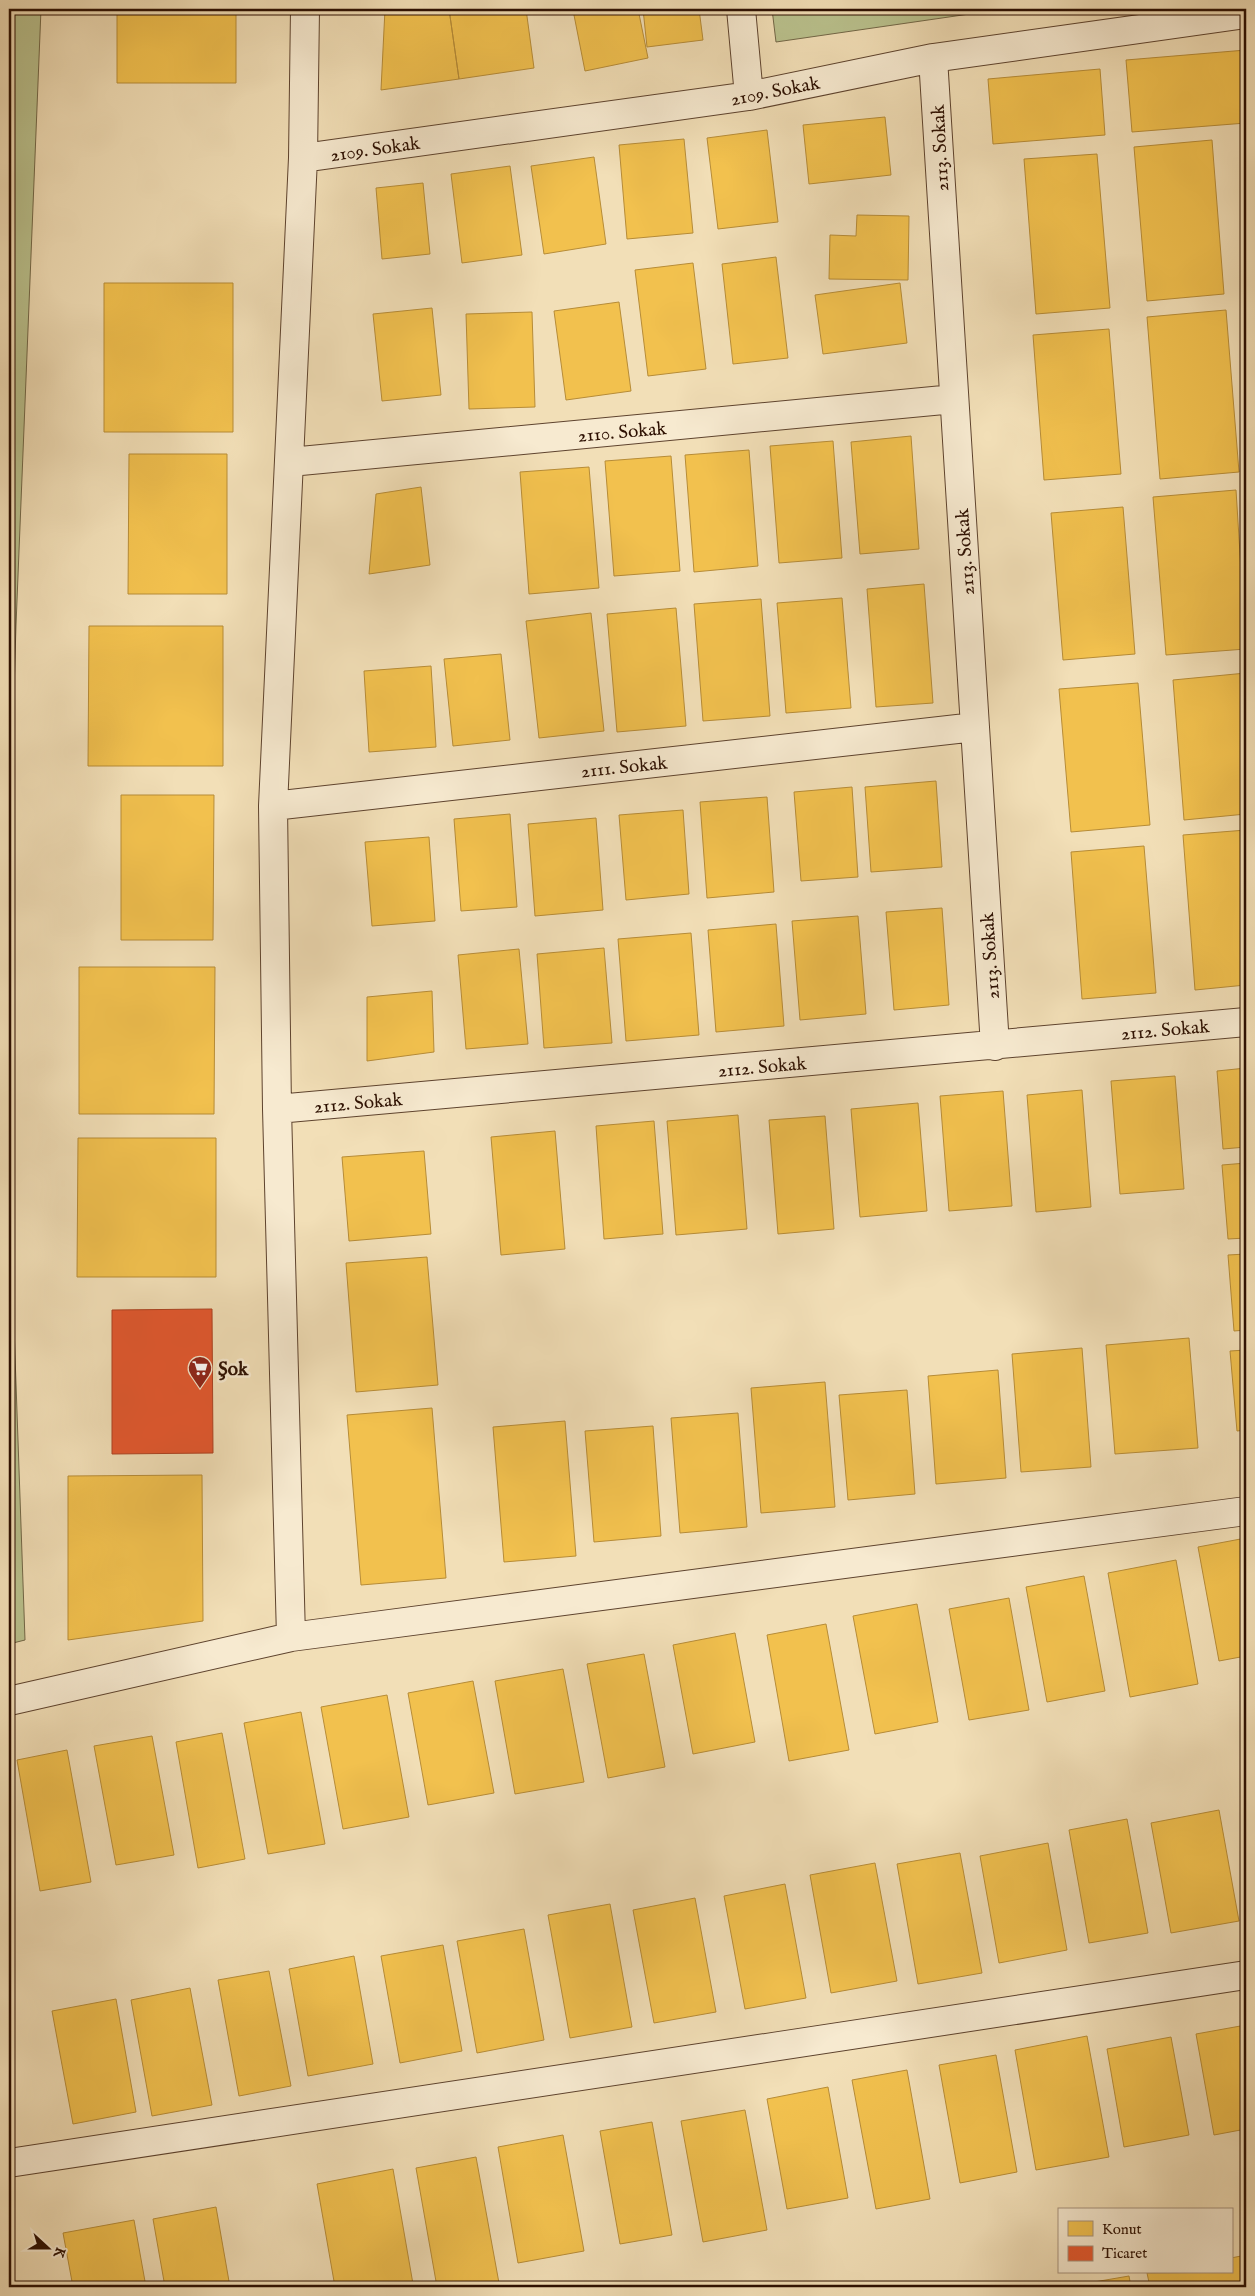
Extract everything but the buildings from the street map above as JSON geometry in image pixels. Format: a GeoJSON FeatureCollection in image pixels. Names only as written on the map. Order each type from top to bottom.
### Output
{"type":"FeatureCollection","features":[{"type":"Feature","properties":{"kind":"street"},"geometry":{"type":"LineString","coordinates":[[291,1637],[277,1109],[273,806],[303,158],[305,9]]}},
{"type":"Feature","properties":{"kind":"street"},"geometry":{"type":"LineString","coordinates":[[741,9],[749,96]]}},
{"type":"Feature","properties":{"kind":"street","name":"2109. Sokak"},"geometry":{"type":"LineString","coordinates":[[303,158],[749,96],[933,58],[1246,14]]}},
{"type":"Feature","properties":{"kind":"street","name":"2113. Sokak"},"geometry":{"type":"LineString","coordinates":[[933,58],[995,1046]]}},
{"type":"Feature","properties":{"kind":"street","name":"2110. Sokak"},"geometry":{"type":"LineString","coordinates":[[290,462],[954,400]]}},
{"type":"Feature","properties":{"kind":"street","name":"2111. Sokak"},"geometry":{"type":"LineString","coordinates":[[273,806],[975,727]]}},
{"type":"Feature","properties":{"kind":"street","name":"2112. Sokak"},"geometry":{"type":"LineString","coordinates":[[277,1109],[1246,1022]]}},
{"type":"Feature","properties":{"kind":"street"},"geometry":{"type":"LineString","coordinates":[[9,1701],[291,1637],[1246,1511]]}},
{"type":"Feature","properties":{"kind":"street"},"geometry":{"type":"LineString","coordinates":[[9,2163],[1246,1974]]}},
{"type":"Feature","properties":{"kind":"green space"},"geometry":{"type":"Polygon","coordinates":[[[9,9],[41,9],[16,625],[9,859],[9,9]]]}},
{"type":"Feature","properties":{"kind":"green space"},"geometry":{"type":"Polygon","coordinates":[[[772,9],[1004,9],[776,42],[772,9]]]}},
{"type":"Feature","properties":{"kind":"green space"},"geometry":{"type":"Polygon","coordinates":[[[9,1184],[25,1640],[9,1644],[9,1184]]]}},
{"type":"Feature","properties":{"kind":"place","name":"Şok"},"geometry":{"type":"Point","coordinates":[200,1389]}}]}
